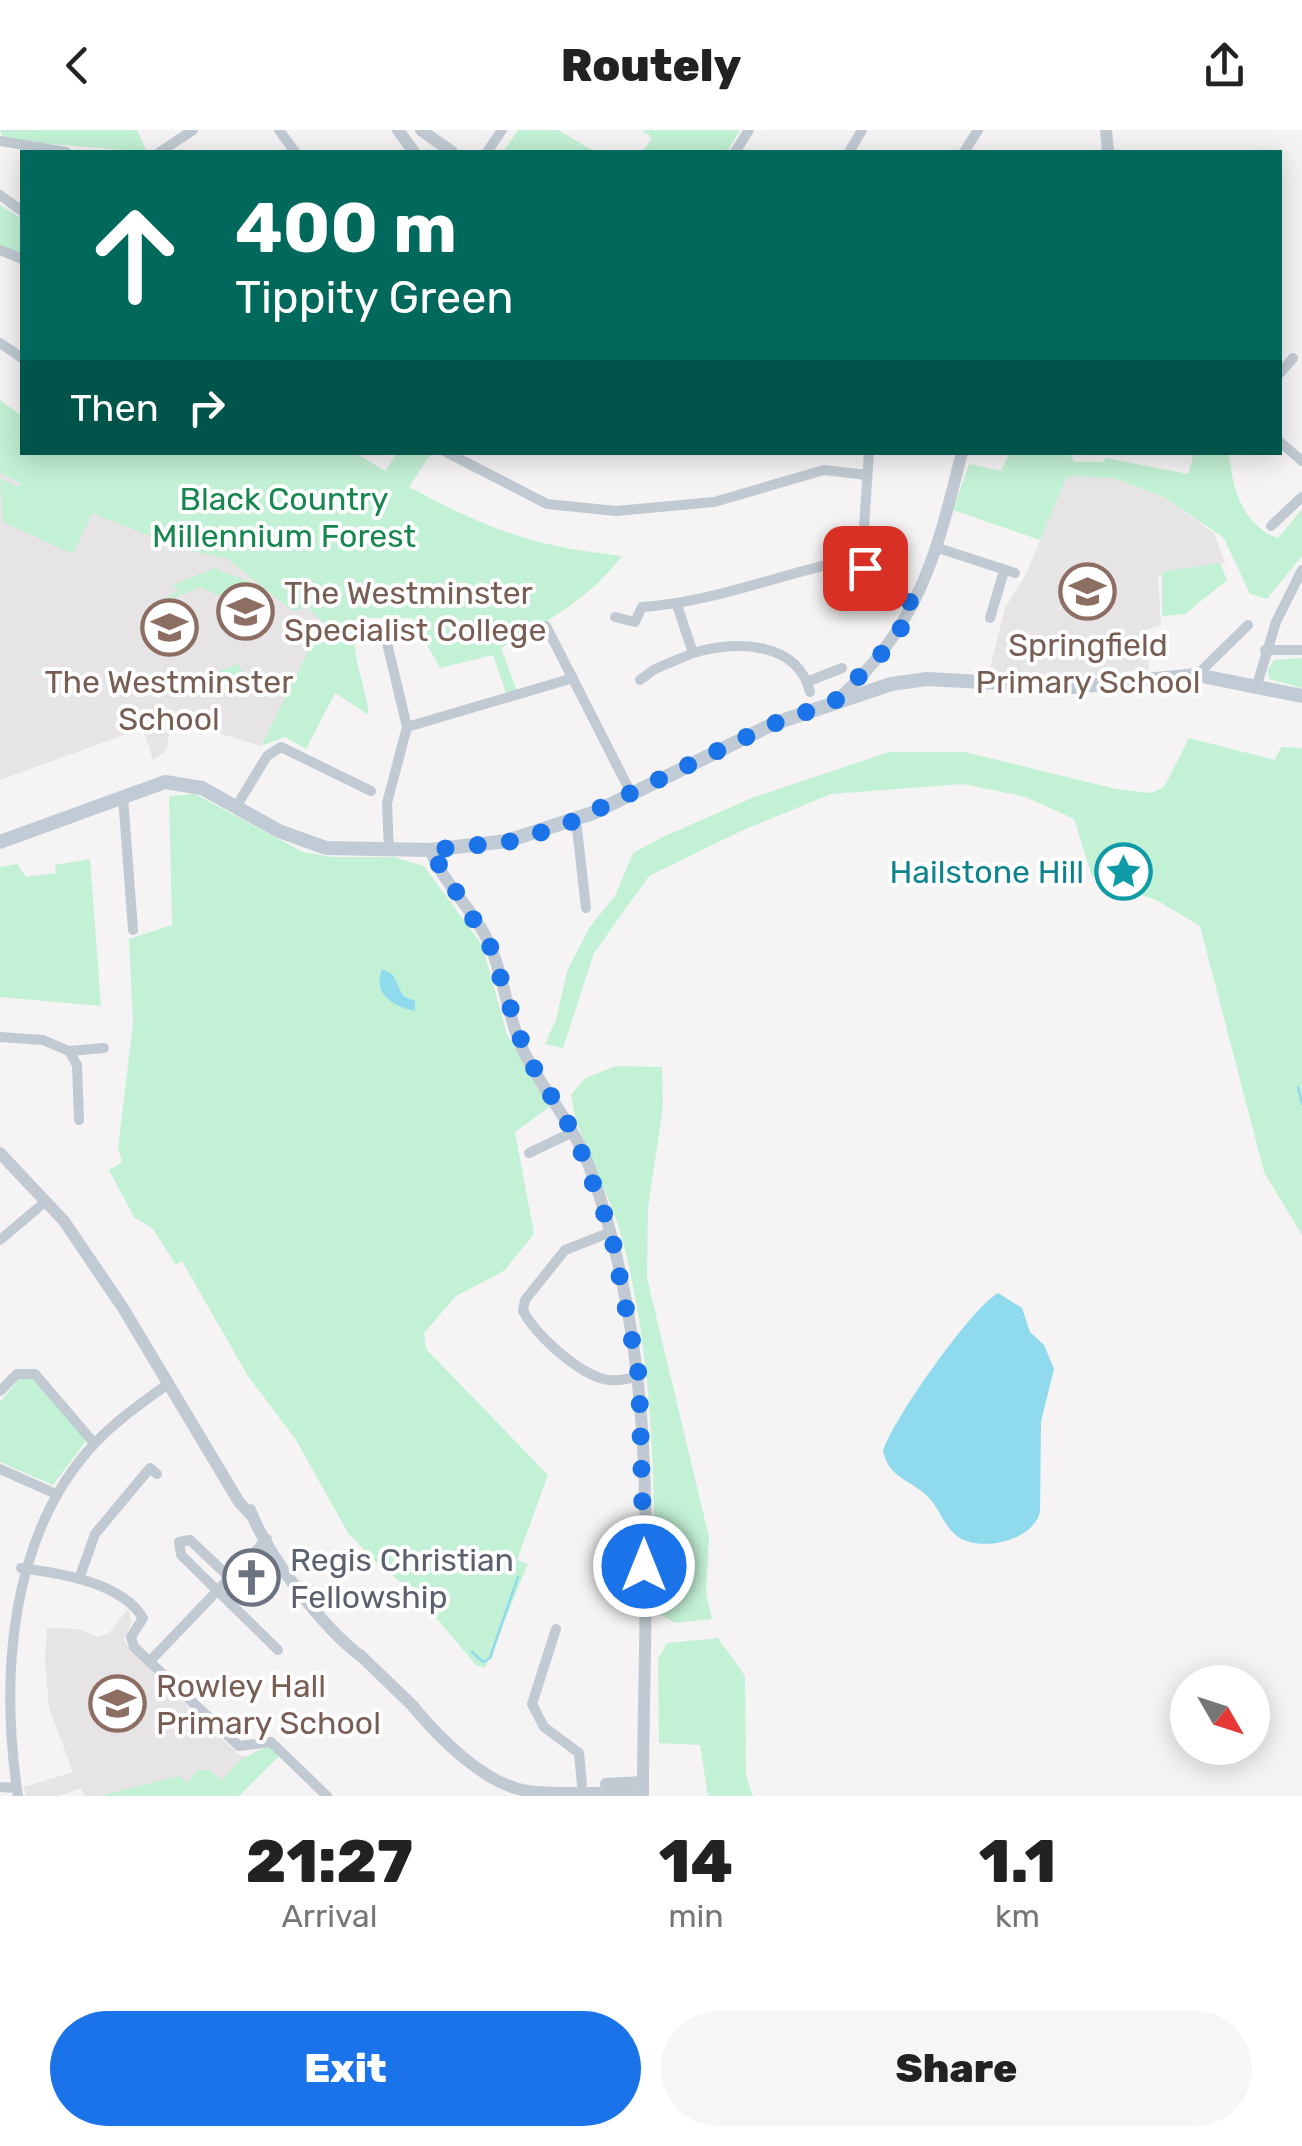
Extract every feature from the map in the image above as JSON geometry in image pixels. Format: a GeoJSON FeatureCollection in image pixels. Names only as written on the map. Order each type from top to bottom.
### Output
{"type":"FeatureCollection","features":[{"type":"Feature","properties":{"kind":"main road"},"geometry":{"type":"LineString","coordinates":[[0,842],[165,782],[202,788],[311,844],[430,850],[508,842],[576,820],[773,724],[834,702],[927,678],[1074,687],[1197,675],[1302,696]]}},
{"type":"Feature","properties":{"kind":"street"},"geometry":{"type":"LineString","coordinates":[[163,150],[192,130]]}},
{"type":"Feature","properties":{"kind":"street"},"geometry":{"type":"LineString","coordinates":[[421,130],[449,150]]}},
{"type":"Feature","properties":{"kind":"street"},"geometry":{"type":"LineString","coordinates":[[179,141],[187,150]]}},
{"type":"Feature","properties":{"kind":"street"},"geometry":{"type":"LineString","coordinates":[[0,142],[53,150]]}},
{"type":"Feature","properties":{"kind":"street"},"geometry":{"type":"LineString","coordinates":[[1282,371],[1293,358]]}},
{"type":"Feature","properties":{"kind":"street"},"geometry":{"type":"LineString","coordinates":[[1282,444],[1302,462]]}},
{"type":"Feature","properties":{"kind":"street"},"geometry":{"type":"LineString","coordinates":[[452,455],[547,504],[616,511],[714,502],[824,470],[867,475]]}},
{"type":"Feature","properties":{"kind":"street"},"geometry":{"type":"LineString","coordinates":[[869,455],[862,557],[875,582],[914,604]]}},
{"type":"Feature","properties":{"kind":"street"},"geometry":{"type":"LineString","coordinates":[[834,702],[886,652],[914,604],[961,455]]}},
{"type":"Feature","properties":{"kind":"street"},"geometry":{"type":"LineString","coordinates":[[1271,526],[1302,497]]}},
{"type":"Feature","properties":{"kind":"street"},"geometry":{"type":"LineString","coordinates":[[935,547],[1010,572],[990,618]]}},
{"type":"Feature","properties":{"kind":"street"},"geometry":{"type":"LineString","coordinates":[[616,617],[635,622],[642,607],[677,604],[862,557]]}},
{"type":"Feature","properties":{"kind":"street"},"geometry":{"type":"LineString","coordinates":[[1256,684],[1265,650],[1302,570]]}},
{"type":"Feature","properties":{"kind":"street"},"geometry":{"type":"LineString","coordinates":[[677,604],[693,653]]}},
{"type":"Feature","properties":{"kind":"street"},"geometry":{"type":"LineString","coordinates":[[1197,675],[1248,625]]}},
{"type":"Feature","properties":{"kind":"street"},"geometry":{"type":"LineString","coordinates":[[546,626],[630,793]]}},
{"type":"Feature","properties":{"kind":"street"},"geometry":{"type":"LineString","coordinates":[[387,643],[407,726],[387,803],[388,850]]}},
{"type":"Feature","properties":{"kind":"street"},"geometry":{"type":"LineString","coordinates":[[640,680],[693,653],[730,644],[781,654],[794,662],[809,687],[842,668]]}},
{"type":"Feature","properties":{"kind":"street"},"geometry":{"type":"LineString","coordinates":[[1265,650],[1302,650]]}},
{"type":"Feature","properties":{"kind":"street"},"geometry":{"type":"LineString","coordinates":[[647,658],[655,669]]}},
{"type":"Feature","properties":{"kind":"street"},"geometry":{"type":"LineString","coordinates":[[407,726],[573,678]]}},
{"type":"Feature","properties":{"kind":"street"},"geometry":{"type":"LineString","coordinates":[[236,807],[267,756],[280,748],[371,791]]}},
{"type":"Feature","properties":{"kind":"street"},"geometry":{"type":"LineString","coordinates":[[123,798],[136,923]]}},
{"type":"Feature","properties":{"kind":"street"},"geometry":{"type":"LineString","coordinates":[[576,820],[586,908]]}},
{"type":"Feature","properties":{"kind":"street"},"geometry":{"type":"LineString","coordinates":[[0,1153],[56,1210],[109,1292],[117,1312],[188,1408],[196,1429],[245,1498],[266,1539],[338,1638],[411,1704],[431,1728],[503,1782],[540,1791],[643,1791],[644,1431],[639,1376],[611,1232],[574,1132],[526,1055],[484,933],[430,850]]}},
{"type":"Feature","properties":{"kind":"street"},"geometry":{"type":"LineString","coordinates":[[0,1038],[43,1040],[69,1051],[104,1048]]}},
{"type":"Feature","properties":{"kind":"street"},"geometry":{"type":"LineString","coordinates":[[69,1051],[77,1065],[79,1120]]}},
{"type":"Feature","properties":{"kind":"street"},"geometry":{"type":"LineString","coordinates":[[529,1154],[574,1132]]}},
{"type":"Feature","properties":{"kind":"street"},"geometry":{"type":"LineString","coordinates":[[0,1240],[44,1202]]}},
{"type":"Feature","properties":{"kind":"street"},"geometry":{"type":"LineString","coordinates":[[611,1232],[566,1250],[525,1300],[523,1311],[538,1332],[589,1372],[612,1380],[639,1376]]}},
{"type":"Feature","properties":{"kind":"street"},"geometry":{"type":"LineString","coordinates":[[0,1391],[17,1374],[35,1374],[94,1444]]}},
{"type":"Feature","properties":{"kind":"street"},"geometry":{"type":"LineString","coordinates":[[0,1788],[17,1792],[1,1694],[4,1640],[21,1568],[56,1494],[94,1444],[168,1384]]}},
{"type":"Feature","properties":{"kind":"street"},"geometry":{"type":"LineString","coordinates":[[78,1579],[104,1521],[150,1468],[157,1474]]}},
{"type":"Feature","properties":{"kind":"street"},"geometry":{"type":"LineString","coordinates":[[0,1469],[56,1494]]}},
{"type":"Feature","properties":{"kind":"street"},"geometry":{"type":"LineString","coordinates":[[229,1577],[188,1538],[179,1542],[181,1554],[278,1650]]}},
{"type":"Feature","properties":{"kind":"street"},"geometry":{"type":"LineString","coordinates":[[150,1662],[266,1539]]}},
{"type":"Feature","properties":{"kind":"street"},"geometry":{"type":"LineString","coordinates":[[21,1568],[78,1579],[139,1612],[142,1623],[131,1642],[150,1662],[240,1746],[271,1742],[327,1796]]}},
{"type":"Feature","properties":{"kind":"street"},"geometry":{"type":"LineString","coordinates":[[556,1629],[532,1704],[544,1728],[579,1753],[582,1789]]}},
{"type":"Feature","properties":{"kind":"shaded area"},"geometry":{"type":"Polygon","coordinates":[[[0,455],[235,540],[324,623],[261,746],[180,722],[170,727],[167,750],[153,760],[143,728],[0,780],[0,455]]]}},
{"type":"Feature","properties":{"kind":"shaded area","name":"Springfield Primary School"},"geometry":{"type":"Polygon","coordinates":[[[1067,476],[1113,478],[1164,497],[1214,533],[1225,563],[1158,576],[1161,626],[1148,629],[1149,669],[1072,679],[988,676],[1005,608],[1026,574],[1067,476]]]}},
{"type":"Feature","properties":{"kind":"shaded area","name":"Rowley Hall Primary School"},"geometry":{"type":"Polygon","coordinates":[[[128,1609],[132,1621],[124,1640],[130,1650],[239,1755],[248,1757],[262,1747],[239,1796],[84,1796],[81,1788],[59,1796],[26,1796],[24,1787],[73,1772],[49,1708],[47,1628],[78,1629],[98,1637],[109,1633],[128,1609]]]}},
{"type":"Feature","properties":{"kind":"green space"},"geometry":{"type":"Polygon","coordinates":[[[0,130],[137,130],[146,150],[123,150],[3,140],[0,130]]]}},
{"type":"Feature","properties":{"kind":"green space"},"geometry":{"type":"Polygon","coordinates":[[[518,130],[558,130],[592,150],[504,150],[518,130]]]}},
{"type":"Feature","properties":{"kind":"green space"},"geometry":{"type":"Polygon","coordinates":[[[642,130],[740,130],[728,150],[643,150],[652,138],[642,130]]]}},
{"type":"Feature","properties":{"kind":"green space"},"geometry":{"type":"Polygon","coordinates":[[[0,205],[20,218],[20,253],[0,247],[0,205]]]}},
{"type":"Feature","properties":{"kind":"green space","name":"Black Country Millennium Forest"},"geometry":{"type":"Polygon","coordinates":[[[0,400],[20,415],[20,455],[358,455],[385,471],[396,455],[430,455],[409,487],[512,534],[622,556],[581,598],[501,648],[517,691],[507,696],[493,655],[440,668],[412,618],[359,618],[356,655],[369,715],[335,693],[306,749],[285,737],[261,746],[323,622],[302,603],[302,610],[291,610],[227,558],[185,550],[92,513],[73,554],[3,522],[0,478],[18,487],[21,483],[0,473],[0,400]]]}},
{"type":"Feature","properties":{"kind":"green space"},"geometry":{"type":"Polygon","coordinates":[[[1009,455],[1070,455],[1074,462],[1103,462],[1106,458],[1188,474],[1193,455],[1229,455],[1241,504],[1266,532],[1278,538],[1302,509],[1302,556],[1267,599],[1250,594],[1224,538],[1164,497],[1113,478],[1067,476],[1040,540],[953,510],[969,464],[1001,471],[1009,455]]]}},
{"type":"Feature","properties":{"kind":"green space"},"geometry":{"type":"Polygon","coordinates":[[[1220,563],[1227,580],[1185,614],[1162,616],[1162,572],[1220,563]]]}},
{"type":"Feature","properties":{"kind":"green space"},"geometry":{"type":"Polygon","coordinates":[[[218,567],[219,571],[251,582],[263,592],[241,584],[219,596],[201,587],[152,606],[179,590],[172,585],[218,567]]]}},
{"type":"Feature","properties":{"kind":"green space"},"geometry":{"type":"Polygon","coordinates":[[[1302,658],[1302,688],[1269,679],[1268,670],[1274,660],[1302,658]]]}},
{"type":"Feature","properties":{"kind":"green space"},"geometry":{"type":"Polygon","coordinates":[[[239,664],[246,683],[212,697],[204,677],[239,664]]]}},
{"type":"Feature","properties":{"kind":"green space"},"geometry":{"type":"Polygon","coordinates":[[[1189,738],[1275,760],[1281,747],[1302,748],[1302,1235],[1264,1172],[1200,926],[1158,901],[1092,876],[1074,819],[1026,797],[963,784],[831,794],[743,830],[649,876],[594,953],[563,1048],[545,1044],[556,1020],[567,971],[589,928],[615,896],[633,853],[665,836],[752,798],[889,752],[965,752],[1116,789],[1151,793],[1164,787],[1189,738]]]}},
{"type":"Feature","properties":{"kind":"green space"},"geometry":{"type":"Polygon","coordinates":[[[195,794],[303,852],[332,857],[394,857],[424,866],[482,945],[507,1034],[551,1106],[515,1132],[534,1234],[504,1271],[456,1296],[424,1333],[426,1349],[548,1475],[517,1560],[528,1564],[485,1668],[476,1665],[416,1594],[381,1567],[348,1533],[296,1440],[248,1376],[182,1261],[176,1265],[153,1229],[134,1217],[109,1170],[122,1162],[118,1147],[133,1024],[129,939],[172,925],[169,796],[195,794]]]}},
{"type":"Feature","properties":{"kind":"green space"},"geometry":{"type":"Polygon","coordinates":[[[90,859],[101,1006],[0,997],[0,867],[17,864],[26,877],[56,873],[55,865],[90,859]]]}},
{"type":"Feature","properties":{"kind":"green space"},"geometry":{"type":"Polygon","coordinates":[[[616,1066],[662,1067],[663,1107],[648,1207],[647,1278],[709,1537],[706,1592],[712,1619],[675,1623],[655,1611],[653,1468],[640,1325],[620,1231],[579,1129],[571,1095],[585,1078],[616,1066]]]}},
{"type":"Feature","properties":{"kind":"green space"},"geometry":{"type":"Polygon","coordinates":[[[20,1378],[36,1380],[86,1441],[53,1485],[0,1462],[0,1402],[20,1378]]]}},
{"type":"Feature","properties":{"kind":"green space"},"geometry":{"type":"Polygon","coordinates":[[[718,1638],[745,1676],[746,1776],[753,1796],[708,1796],[700,1745],[659,1743],[658,1659],[667,1643],[718,1638]]]}},
{"type":"Feature","properties":{"kind":"green space"},"geometry":{"type":"Polygon","coordinates":[[[269,1746],[279,1756],[239,1796],[99,1796],[179,1776],[187,1783],[197,1770],[210,1770],[221,1781],[242,1759],[269,1746]]]}},
{"type":"Feature","properties":{"kind":"water"},"geometry":{"type":"Polygon","coordinates":[[[382,969],[393,975],[403,996],[415,1001],[415,1011],[387,998],[380,986],[382,969]]]}},
{"type":"Feature","properties":{"kind":"water"},"geometry":{"type":"Polygon","coordinates":[[[998,1293],[1022,1308],[1030,1332],[1044,1345],[1054,1369],[1041,1421],[1040,1512],[1036,1522],[1006,1541],[982,1544],[955,1535],[931,1500],[896,1474],[883,1451],[934,1366],[970,1320],[998,1293]]]}},
{"type":"Feature","properties":{"kind":"waterway"},"geometry":{"type":"LineString","coordinates":[[1298,1087],[1302,1104]]}},
{"type":"Feature","properties":{"kind":"waterway"},"geometry":{"type":"LineString","coordinates":[[472,1652],[483,1662],[490,1658],[518,1577]]}},
{"type":"Feature","properties":{"kind":"place","name":"Springfield Primary School"},"geometry":{"type":"Point","coordinates":[1088,591]}},
{"type":"Feature","properties":{"kind":"place","name":"The Westminster Specialist College"},"geometry":{"type":"Point","coordinates":[245,611]}},
{"type":"Feature","properties":{"kind":"place","name":"The Westminster School"},"geometry":{"type":"Point","coordinates":[169,628]}},
{"type":"Feature","properties":{"kind":"place","name":"Hailstone Hill"},"geometry":{"type":"Point","coordinates":[1123,872]}},
{"type":"Feature","properties":{"kind":"place","name":"Regis Christian Fellowship"},"geometry":{"type":"Point","coordinates":[251,1578]}},
{"type":"Feature","properties":{"kind":"place","name":"Rowley Hall Primary School"},"geometry":{"type":"Point","coordinates":[117,1704]}},
{"type":"Feature","properties":{"kind":"route"},"geometry":{"type":"LineString","coordinates":[[644,1566],[644,1431],[639,1376],[611,1232],[575,1135],[526,1055],[484,933],[436,866],[430,850],[508,842],[563,826],[773,724],[834,702],[865,675],[894,641],[914,604],[883,589],[865,568]]}}]}
